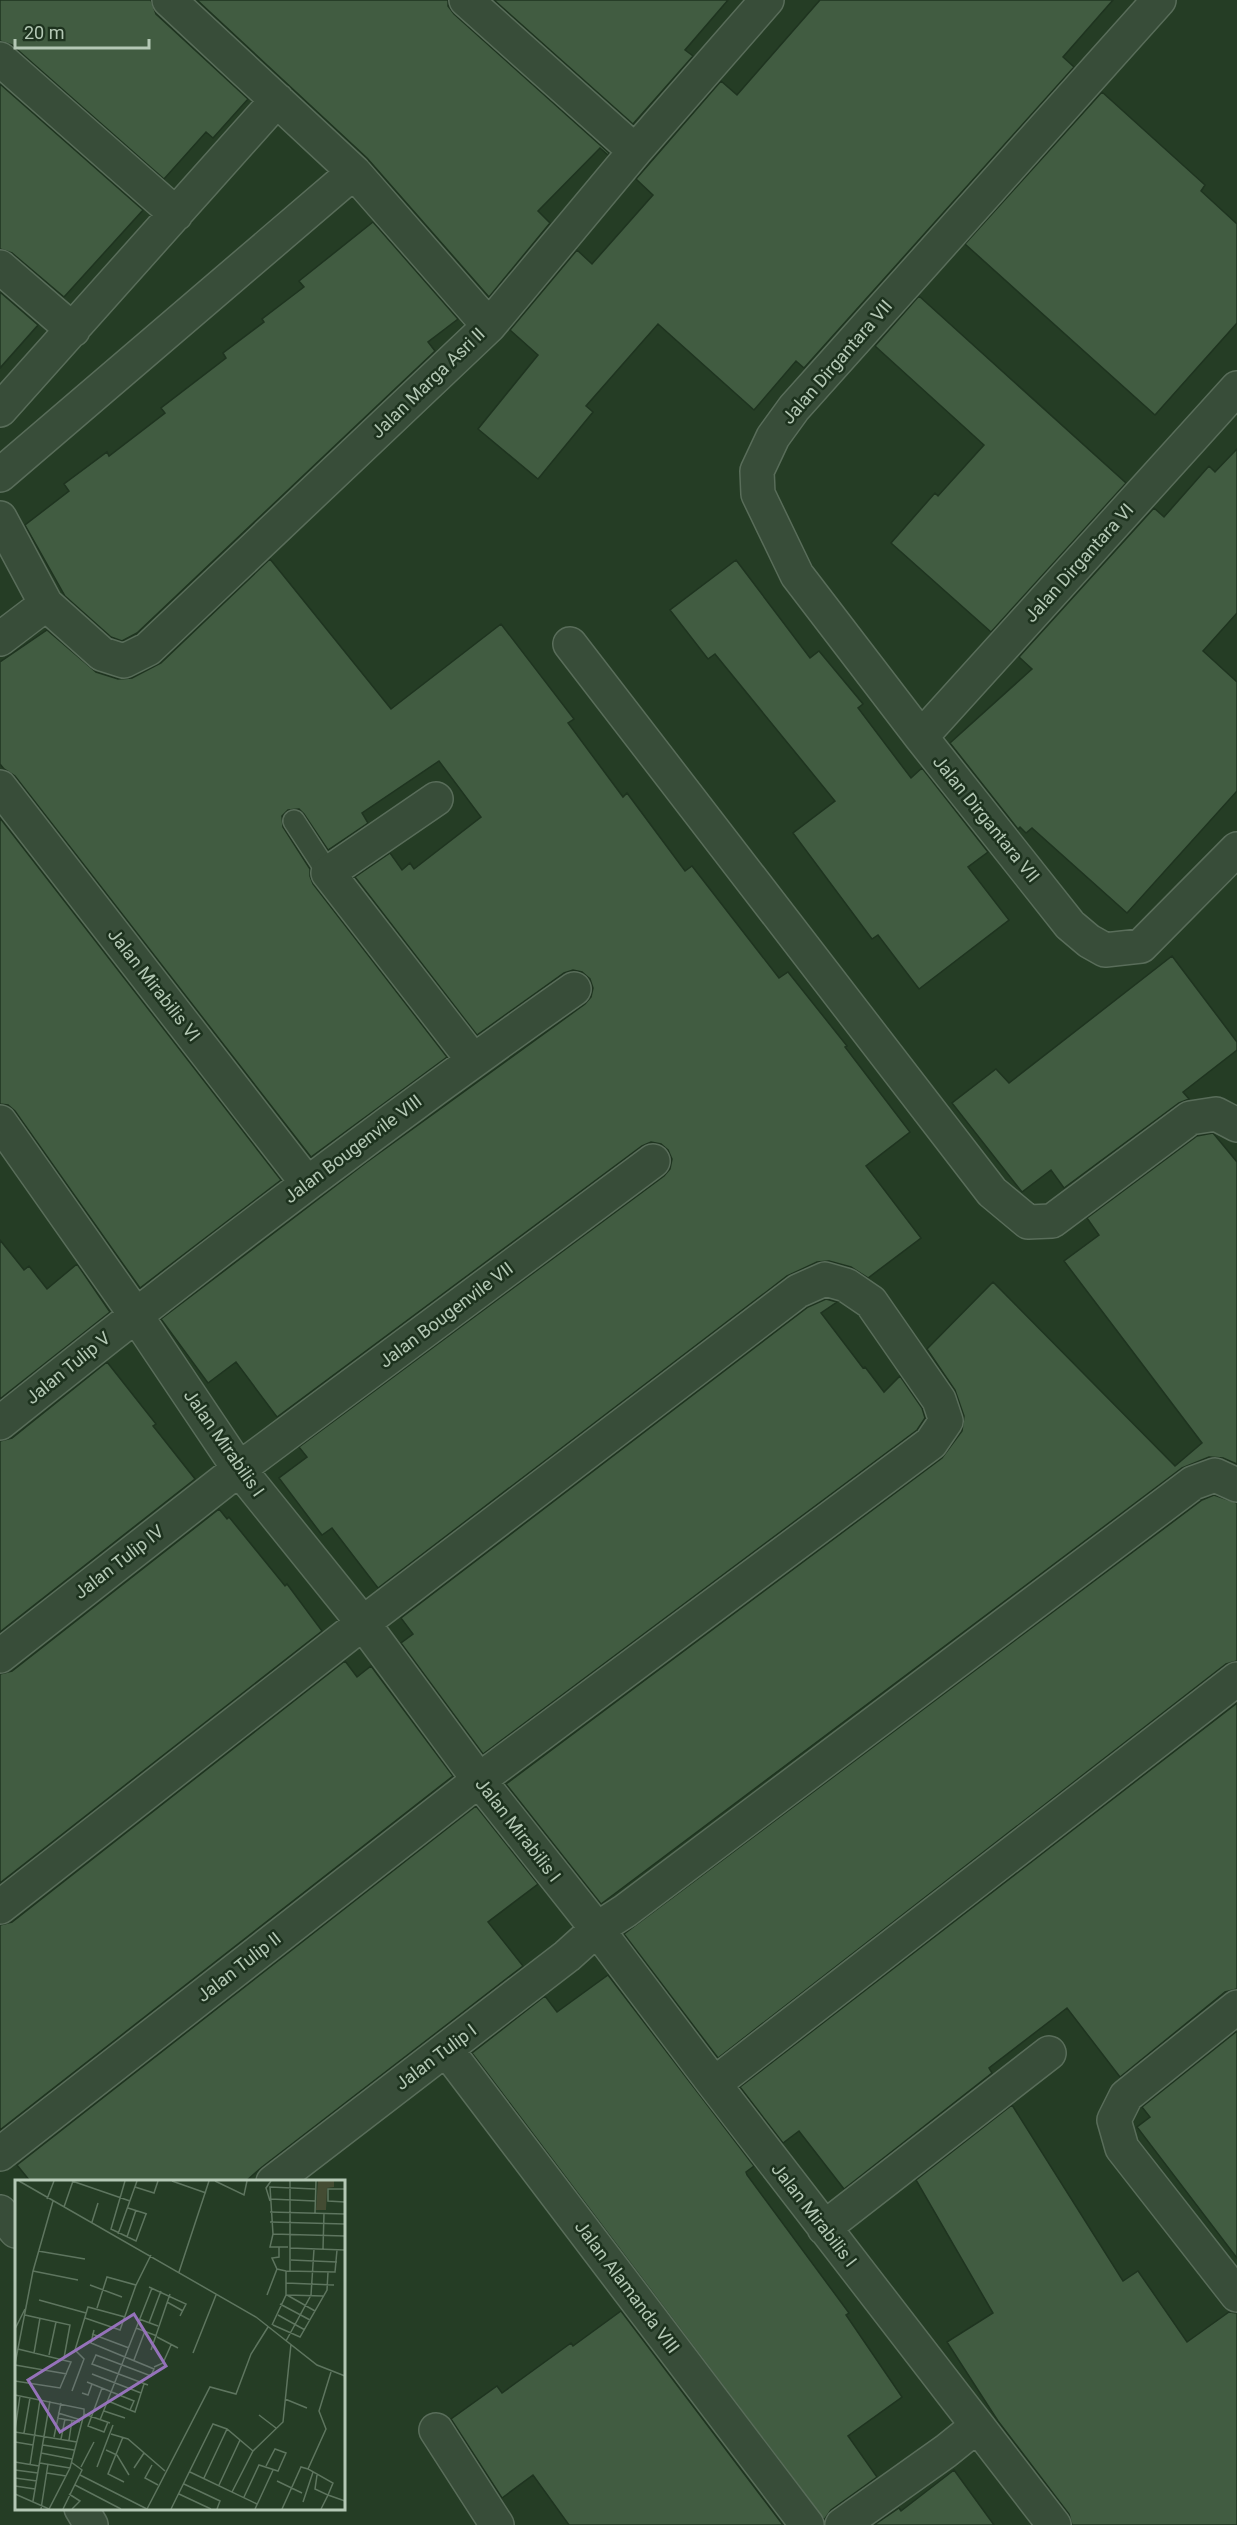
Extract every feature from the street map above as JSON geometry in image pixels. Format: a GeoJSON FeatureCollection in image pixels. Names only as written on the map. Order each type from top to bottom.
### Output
{"type":"FeatureCollection","features":[{"type":"Feature","properties":{"kind":"street"},"geometry":{"type":"LineString","coordinates":[[169,0],[354,172],[489,326]]}},
{"type":"Feature","properties":{"kind":"street"},"geometry":{"type":"LineString","coordinates":[[466,0],[635,151]]}},
{"type":"Feature","properties":{"kind":"street","name":"Jalan Marga Asri II"},"geometry":{"type":"LineString","coordinates":[[46,604],[102,654],[124,661],[148,650],[489,326],[635,151],[767,0]]}},
{"type":"Feature","properties":{"kind":"street","name":"Jalan Dirgantara VII"},"geometry":{"type":"LineString","coordinates":[[1159,0],[794,408],[773,437],[757,471],[758,494],[797,575],[921,738],[1070,925],[1089,942],[1105,950],[1141,946],[1237,849]]}},
{"type":"Feature","properties":{"kind":"street"},"geometry":{"type":"LineString","coordinates":[[0,59],[176,214]]}},
{"type":"Feature","properties":{"kind":"street"},"geometry":{"type":"LineString","coordinates":[[0,410],[74,330],[277,100]]}},
{"type":"Feature","properties":{"kind":"street"},"geometry":{"type":"LineString","coordinates":[[0,475],[354,172]]}},
{"type":"Feature","properties":{"kind":"street"},"geometry":{"type":"LineString","coordinates":[[0,267],[74,330]]}},
{"type":"Feature","properties":{"kind":"street","name":"Jalan Dirgantara VI"},"geometry":{"type":"LineString","coordinates":[[921,738],[1237,388]]}},
{"type":"Feature","properties":{"kind":"street"},"geometry":{"type":"LineString","coordinates":[[0,518],[46,604],[0,639]]}},
{"type":"Feature","properties":{"kind":"street"},"geometry":{"type":"LineString","coordinates":[[570,644],[992,1192],[1028,1222],[1052,1221],[1190,1118],[1216,1114],[1237,1125]]}},
{"type":"Feature","properties":{"kind":"street","name":"Jalan Mirabilis VI"},"geometry":{"type":"LineString","coordinates":[[0,787],[307,1183]]}},
{"type":"Feature","properties":{"kind":"street"},"geometry":{"type":"LineString","coordinates":[[436,800],[328,873],[473,1060]]}},
{"type":"Feature","properties":{"kind":"street","name":"Jalan Bougenvile VIII"},"geometry":{"type":"LineString","coordinates":[[135,1314],[473,1060],[574,989]]}},
{"type":"Feature","properties":{"kind":"street","name":"Jalan Mirabilis I"},"geometry":{"type":"LineString","coordinates":[[6,1141],[135,1314],[239,1468],[363,1623],[479,1780],[597,1929],[1054,2525]]}},
{"type":"Feature","properties":{"kind":"street","name":"Jalan Bougenvile VII"},"geometry":{"type":"LineString","coordinates":[[239,1468],[653,1161]]}},
{"type":"Feature","properties":{"kind":"street","name":"Jalan Tulip II"},"geometry":{"type":"LineString","coordinates":[[0,2154],[479,1780],[931,1443],[946,1421],[939,1400],[871,1302],[846,1285],[825,1279],[798,1291],[363,1623]]}},
{"type":"Feature","properties":{"kind":"street","name":"Jalan Tulip V"},"geometry":{"type":"LineString","coordinates":[[0,1423],[135,1314]]}},
{"type":"Feature","properties":{"kind":"street","name":"Jalan Tulip IV"},"geometry":{"type":"LineString","coordinates":[[0,1656],[239,1468]]}},
{"type":"Feature","properties":{"kind":"street","name":"Jalan Tulip I"},"geometry":{"type":"LineString","coordinates":[[274,2180],[567,1956],[597,1929],[653,1890],[1193,1483],[1215,1475],[1237,1485]]}},
{"type":"Feature","properties":{"kind":"street"},"geometry":{"type":"LineString","coordinates":[[0,1906],[363,1623]]}},
{"type":"Feature","properties":{"kind":"street"},"geometry":{"type":"LineString","coordinates":[[714,2084],[1237,1679]]}},
{"type":"Feature","properties":{"kind":"street"},"geometry":{"type":"LineString","coordinates":[[1237,2007],[1126,2096],[1114,2120],[1122,2148],[1237,2295]]}},
{"type":"Feature","properties":{"kind":"street","name":"Jalan Alamanda VIII"},"geometry":{"type":"LineString","coordinates":[[446,2049],[807,2525]]}},
{"type":"Feature","properties":{"kind":"street"},"geometry":{"type":"LineString","coordinates":[[824,2228],[1049,2054]]}},
{"type":"Feature","properties":{"kind":"street"},"geometry":{"type":"LineString","coordinates":[[0,2212],[15,2230]]}},
{"type":"Feature","properties":{"kind":"street"},"geometry":{"type":"LineString","coordinates":[[842,2525],[946,2451],[977,2426]]}},
{"type":"Feature","properties":{"kind":"street"},"geometry":{"type":"LineString","coordinates":[[436,2430],[497,2525]]}},
{"type":"Feature","properties":{"kind":"street"},"geometry":{"type":"LineString","coordinates":[[82,2510],[91,2525]]}},
{"type":"Feature","properties":{"kind":"lane"},"geometry":{"type":"LineString","coordinates":[[294,821],[328,873]]}},
{"type":"Feature","properties":{"kind":"building"},"geometry":{"type":"Polygon","coordinates":[[[0,0],[151,0],[156,14],[248,99],[213,138],[206,132],[164,179],[12,45],[0,41],[0,0]]]}},
{"type":"Feature","properties":{"kind":"building"},"geometry":{"type":"Polygon","coordinates":[[[197,0],[448,0],[448,6],[454,14],[609,153],[608,155],[600,148],[538,211],[550,223],[489,297],[367,158],[197,0]]]}},
{"type":"Feature","properties":{"kind":"building"},"geometry":{"type":"Polygon","coordinates":[[[494,0],[728,0],[685,50],[693,56],[633,124],[494,0]]]}},
{"type":"Feature","properties":{"kind":"building"},"geometry":{"type":"Polygon","coordinates":[[[820,0],[1113,0],[1063,57],[1074,67],[804,368],[796,361],[754,410],[658,324],[586,406],[593,412],[538,479],[478,429],[538,355],[510,330],[577,250],[592,264],[653,195],[636,179],[721,81],[737,95],[820,0]]]}},
{"type":"Feature","properties":{"kind":"building"},"geometry":{"type":"Polygon","coordinates":[[[0,84],[143,210],[64,297],[12,253],[0,249],[0,84]]]}},
{"type":"Feature","properties":{"kind":"building"},"geometry":{"type":"Polygon","coordinates":[[[1102,92],[1205,185],[1201,191],[1237,224],[1237,323],[1155,415],[965,244],[1102,92]]]}},
{"type":"Feature","properties":{"kind":"building"},"geometry":{"type":"Polygon","coordinates":[[[373,222],[458,319],[428,342],[435,351],[137,633],[122,641],[111,637],[65,596],[25,525],[69,491],[64,484],[107,452],[109,456],[165,413],[161,408],[226,358],[223,353],[264,322],[262,319],[304,287],[299,281],[373,222]]]}},
{"type":"Feature","properties":{"kind":"building"},"geometry":{"type":"Polygon","coordinates":[[[0,292],[38,325],[0,368],[0,292]]]}},
{"type":"Feature","properties":{"kind":"building"},"geometry":{"type":"Polygon","coordinates":[[[919,296],[1126,483],[991,632],[891,543],[935,493],[938,496],[984,445],[875,346],[919,296]]]}},
{"type":"Feature","properties":{"kind":"building"},"geometry":{"type":"Polygon","coordinates":[[[1237,449],[1237,613],[1203,651],[1237,682],[1237,791],[1127,913],[1032,828],[1026,833],[1020,827],[1018,829],[950,743],[1032,669],[1019,657],[1154,508],[1164,517],[1209,466],[1215,472],[1237,449]]]}},
{"type":"Feature","properties":{"kind":"building"},"geometry":{"type":"Polygon","coordinates":[[[270,559],[391,709],[501,624],[574,719],[568,723],[623,797],[627,793],[685,871],[692,866],[779,978],[788,972],[847,1046],[845,1047],[910,1132],[866,1166],[921,1238],[868,1278],[851,1267],[829,1261],[817,1262],[787,1276],[378,1588],[332,1528],[322,1535],[279,1478],[307,1457],[299,1447],[664,1176],[670,1169],[672,1159],[668,1150],[661,1144],[651,1142],[642,1146],[277,1417],[236,1362],[208,1383],[161,1319],[367,1162],[585,1004],[591,997],[593,988],[590,979],[582,972],[573,970],[564,973],[477,1035],[355,877],[390,853],[402,870],[410,863],[414,869],[481,817],[439,761],[362,813],[368,823],[328,850],[299,809],[288,810],[282,816],[283,827],[310,869],[313,884],[447,1057],[311,1157],[15,776],[0,764],[0,662],[47,630],[96,672],[118,679],[132,678],[161,663],[270,559]]]}},
{"type":"Feature","properties":{"kind":"building"},"geometry":{"type":"Polygon","coordinates":[[[736,560],[810,658],[819,651],[863,704],[858,708],[911,778],[922,768],[988,852],[968,867],[1009,920],[919,989],[878,935],[872,939],[793,833],[835,801],[715,654],[708,659],[670,610],[736,560]]]}},
{"type":"Feature","properties":{"kind":"building"},"geometry":{"type":"Polygon","coordinates":[[[0,818],[281,1180],[140,1288],[15,1111],[8,1105],[0,1104],[0,818]]]}},
{"type":"Feature","properties":{"kind":"building"},"geometry":{"type":"Polygon","coordinates":[[[1172,956],[1237,1042],[1237,1050],[1183,1092],[1189,1099],[1179,1103],[1064,1188],[1051,1170],[1022,1192],[952,1103],[996,1069],[1009,1083],[1172,956]]]}},
{"type":"Feature","properties":{"kind":"building"},"geometry":{"type":"Polygon","coordinates":[[[1213,1133],[1237,1162],[1237,1464],[1223,1458],[1209,1457],[1182,1468],[601,1904],[506,1784],[942,1458],[962,1431],[964,1416],[955,1390],[927,1349],[993,1282],[1175,1466],[1202,1443],[1064,1261],[1099,1235],[1087,1218],[1197,1136],[1213,1133]]]}},
{"type":"Feature","properties":{"kind":"building"},"geometry":{"type":"Polygon","coordinates":[[[0,1240],[24,1270],[29,1266],[47,1289],[77,1264],[110,1312],[0,1399],[0,1240]]]}},
{"type":"Feature","properties":{"kind":"building"},"geometry":{"type":"Polygon","coordinates":[[[826,1299],[837,1302],[821,1313],[884,1392],[900,1376],[922,1408],[925,1418],[917,1430],[483,1754],[401,1643],[413,1634],[401,1618],[808,1307],[826,1299]]]}},
{"type":"Feature","properties":{"kind":"building"},"geometry":{"type":"Polygon","coordinates":[[[107,1362],[156,1424],[153,1426],[195,1479],[0,1632],[0,1441],[12,1438],[107,1362]]]}},
{"type":"Feature","properties":{"kind":"building"},"geometry":{"type":"Polygon","coordinates":[[[1214,1495],[1237,1503],[1237,1661],[1226,1664],[718,2058],[624,1934],[1202,1500],[1214,1495]]]}},
{"type":"Feature","properties":{"kind":"building"},"geometry":{"type":"Polygon","coordinates":[[[219,1509],[227,1519],[229,1517],[285,1586],[287,1584],[322,1631],[0,1883],[0,1674],[12,1671],[219,1509]]]}},
{"type":"Feature","properties":{"kind":"building"},"geometry":{"type":"Polygon","coordinates":[[[345,1661],[357,1677],[371,1666],[453,1776],[0,2130],[0,1925],[12,1922],[345,1661]]]}},
{"type":"Feature","properties":{"kind":"building"},"geometry":{"type":"Polygon","coordinates":[[[1237,1703],[1237,1989],[1225,1992],[1120,2077],[1067,2008],[989,2068],[992,2073],[844,2189],[799,2131],[783,2143],[740,2087],[1237,1703]]]}},
{"type":"Feature","properties":{"kind":"building"},"geometry":{"type":"Polygon","coordinates":[[[476,1806],[538,1884],[488,1922],[523,1966],[247,2180],[29,2180],[17,2165],[476,1806]]]}},
{"type":"Feature","properties":{"kind":"building"},"geometry":{"type":"Polygon","coordinates":[[[608,1975],[754,2166],[746,2172],[747,2175],[849,2313],[846,2315],[902,2397],[848,2436],[877,2477],[831,2510],[824,2520],[472,2053],[545,1996],[557,2012],[608,1975]]]}},
{"type":"Feature","properties":{"kind":"building"},"geometry":{"type":"Polygon","coordinates":[[[1237,2031],[1237,2258],[1137,2127],[1150,2117],[1142,2107],[1237,2031]]]}},
{"type":"Feature","properties":{"kind":"building"},"geometry":{"type":"Polygon","coordinates":[[[1012,2105],[1123,2281],[1138,2271],[1187,2342],[1229,2312],[1237,2313],[1237,2525],[1072,2525],[1069,2514],[998,2421],[947,2342],[993,2313],[916,2180],[1012,2105]]]}},
{"type":"Feature","properties":{"kind":"building"},"geometry":{"type":"Polygon","coordinates":[[[621,2311],[783,2525],[569,2525],[533,2475],[502,2498],[451,2419],[497,2386],[502,2393],[571,2343],[573,2346],[621,2311]]]}},
{"type":"Feature","properties":{"kind":"building"},"geometry":{"type":"Polygon","coordinates":[[[954,2470],[994,2525],[874,2525],[899,2508],[901,2511],[954,2470]]]}}]}
